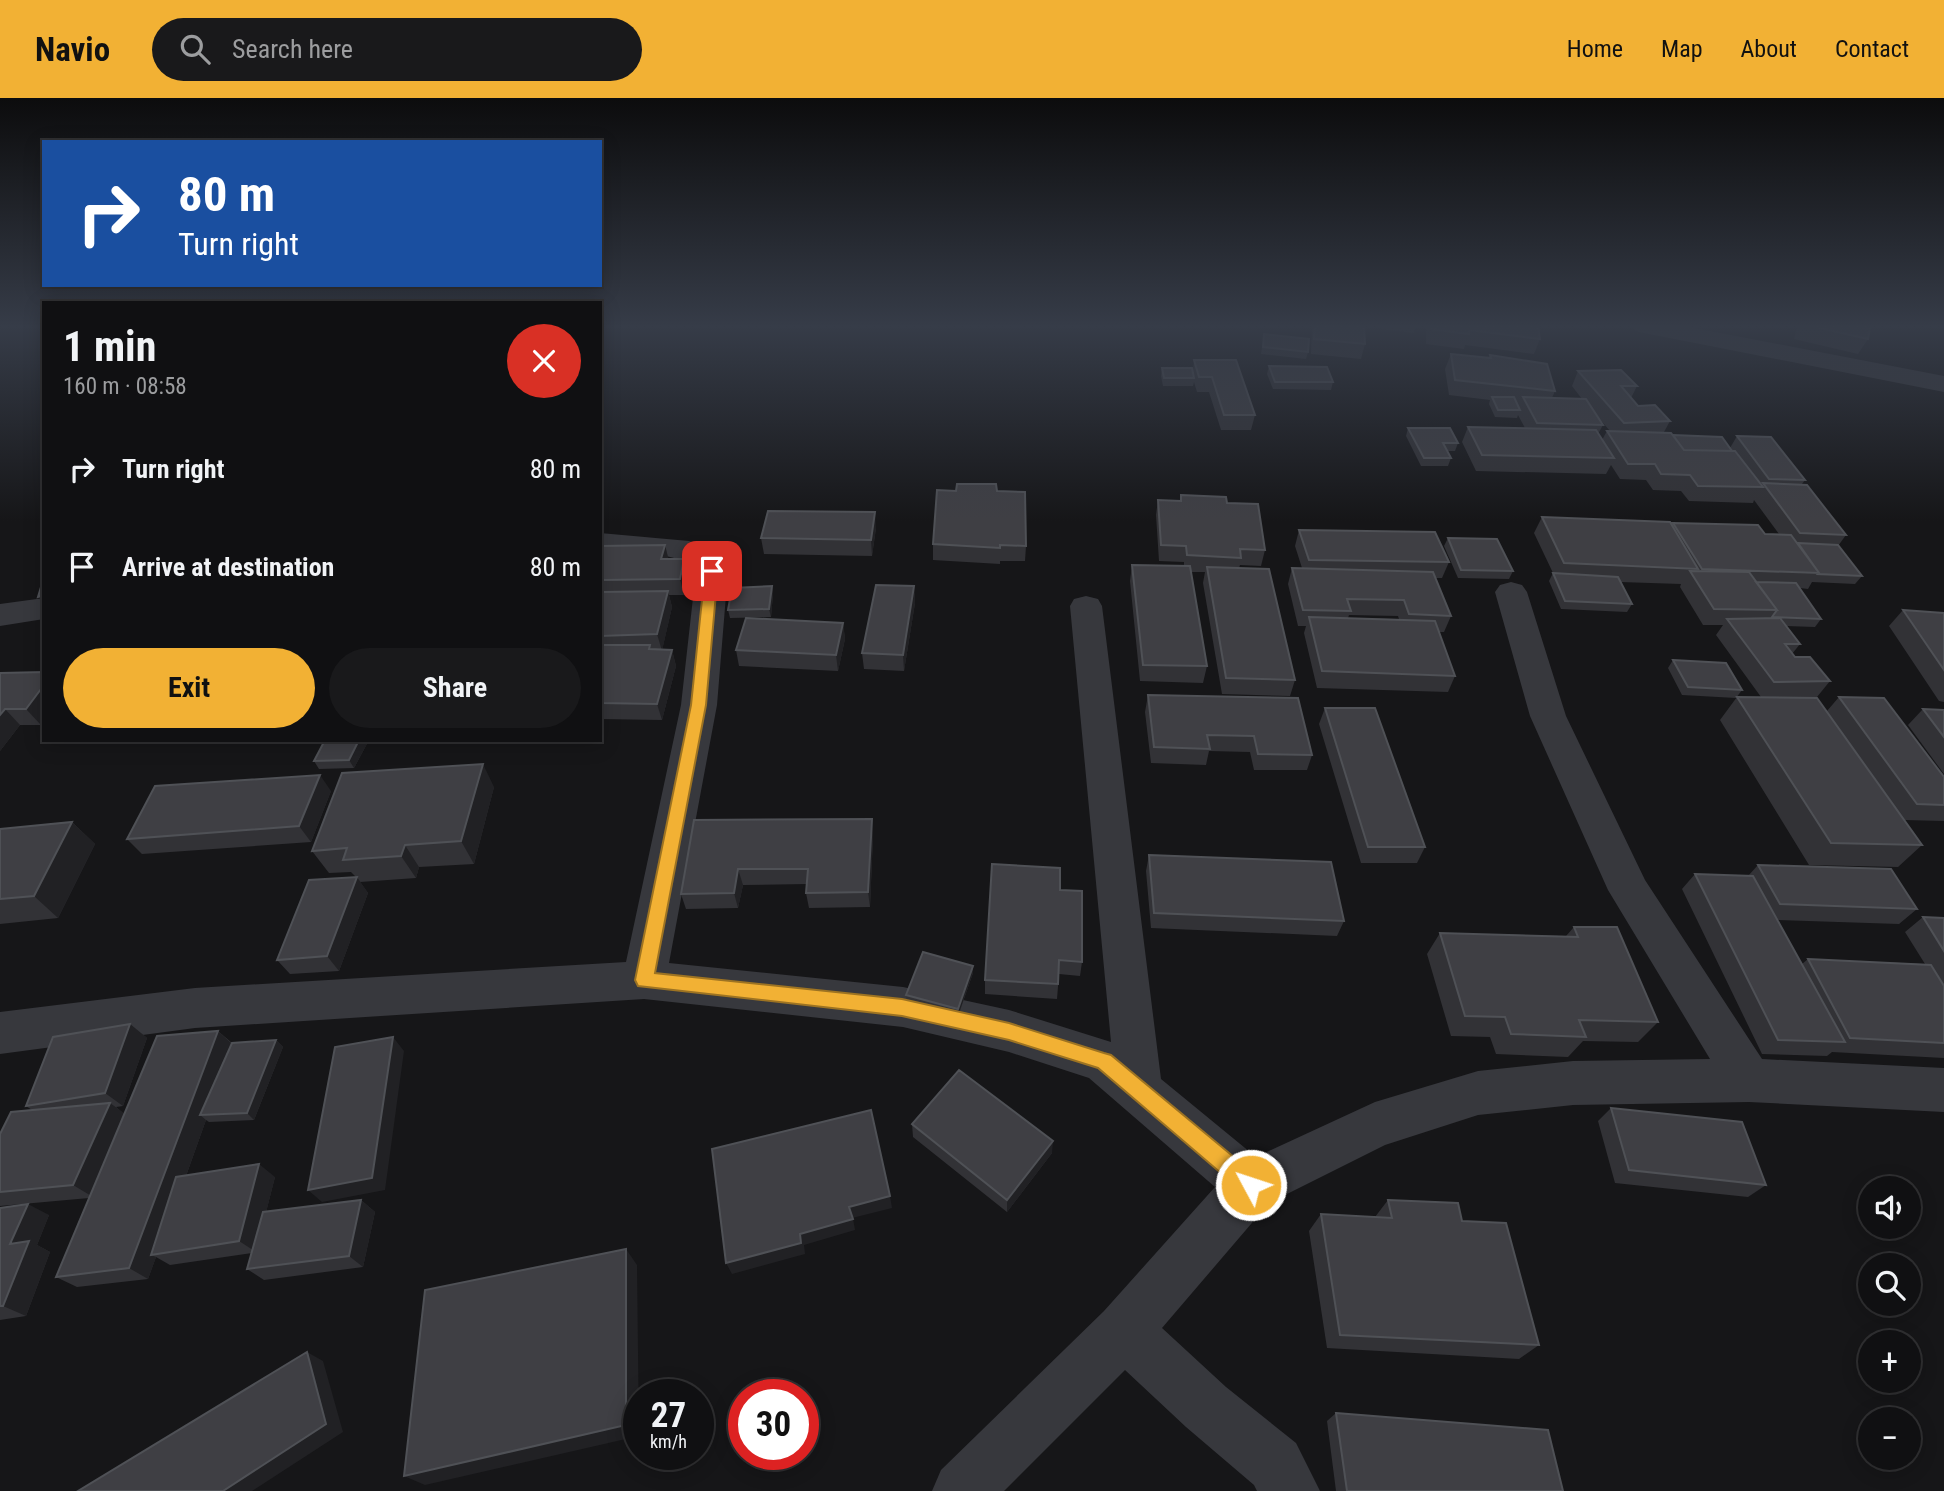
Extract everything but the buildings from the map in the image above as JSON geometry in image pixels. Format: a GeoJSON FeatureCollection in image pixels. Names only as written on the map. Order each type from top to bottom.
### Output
{"type":"FeatureCollection","features":[{"type":"Feature","properties":{"kind":"street"},"geometry":{"type":"LineString","coordinates":[[602,542],[678,548],[701,556],[712,571],[699,705],[644,980]]}},
{"type":"Feature","properties":{"kind":"street"},"geometry":{"type":"LineString","coordinates":[[1511,592],[1548,716],[1629,890],[1749,1080]]}},
{"type":"Feature","properties":{"kind":"street"},"geometry":{"type":"LineString","coordinates":[[1086,606],[1139,1091]]}},
{"type":"Feature","properties":{"kind":"street"},"geometry":{"type":"LineString","coordinates":[[0,615],[42,608]]}},
{"type":"Feature","properties":{"kind":"street"},"geometry":{"type":"LineString","coordinates":[[0,1033],[195,1008],[644,980],[902,1007],[1009,1031],[1104,1062],[1251,1185]]}},
{"type":"Feature","properties":{"kind":"street"},"geometry":{"type":"LineString","coordinates":[[962,1491],[1125,1331],[1251,1185],[1375,1125],[1478,1093],[1573,1083],[1749,1080],[1944,1090]]}},
{"type":"Feature","properties":{"kind":"street"},"geometry":{"type":"LineString","coordinates":[[1125,1331],[1206,1407],[1275,1464],[1290,1491]]}},
{"type":"Feature","properties":{"kind":"route"},"geometry":{"type":"LineString","coordinates":[[712,571],[699,705],[644,980],[902,1007],[1009,1031],[1104,1062],[1251,1185]]}}]}
